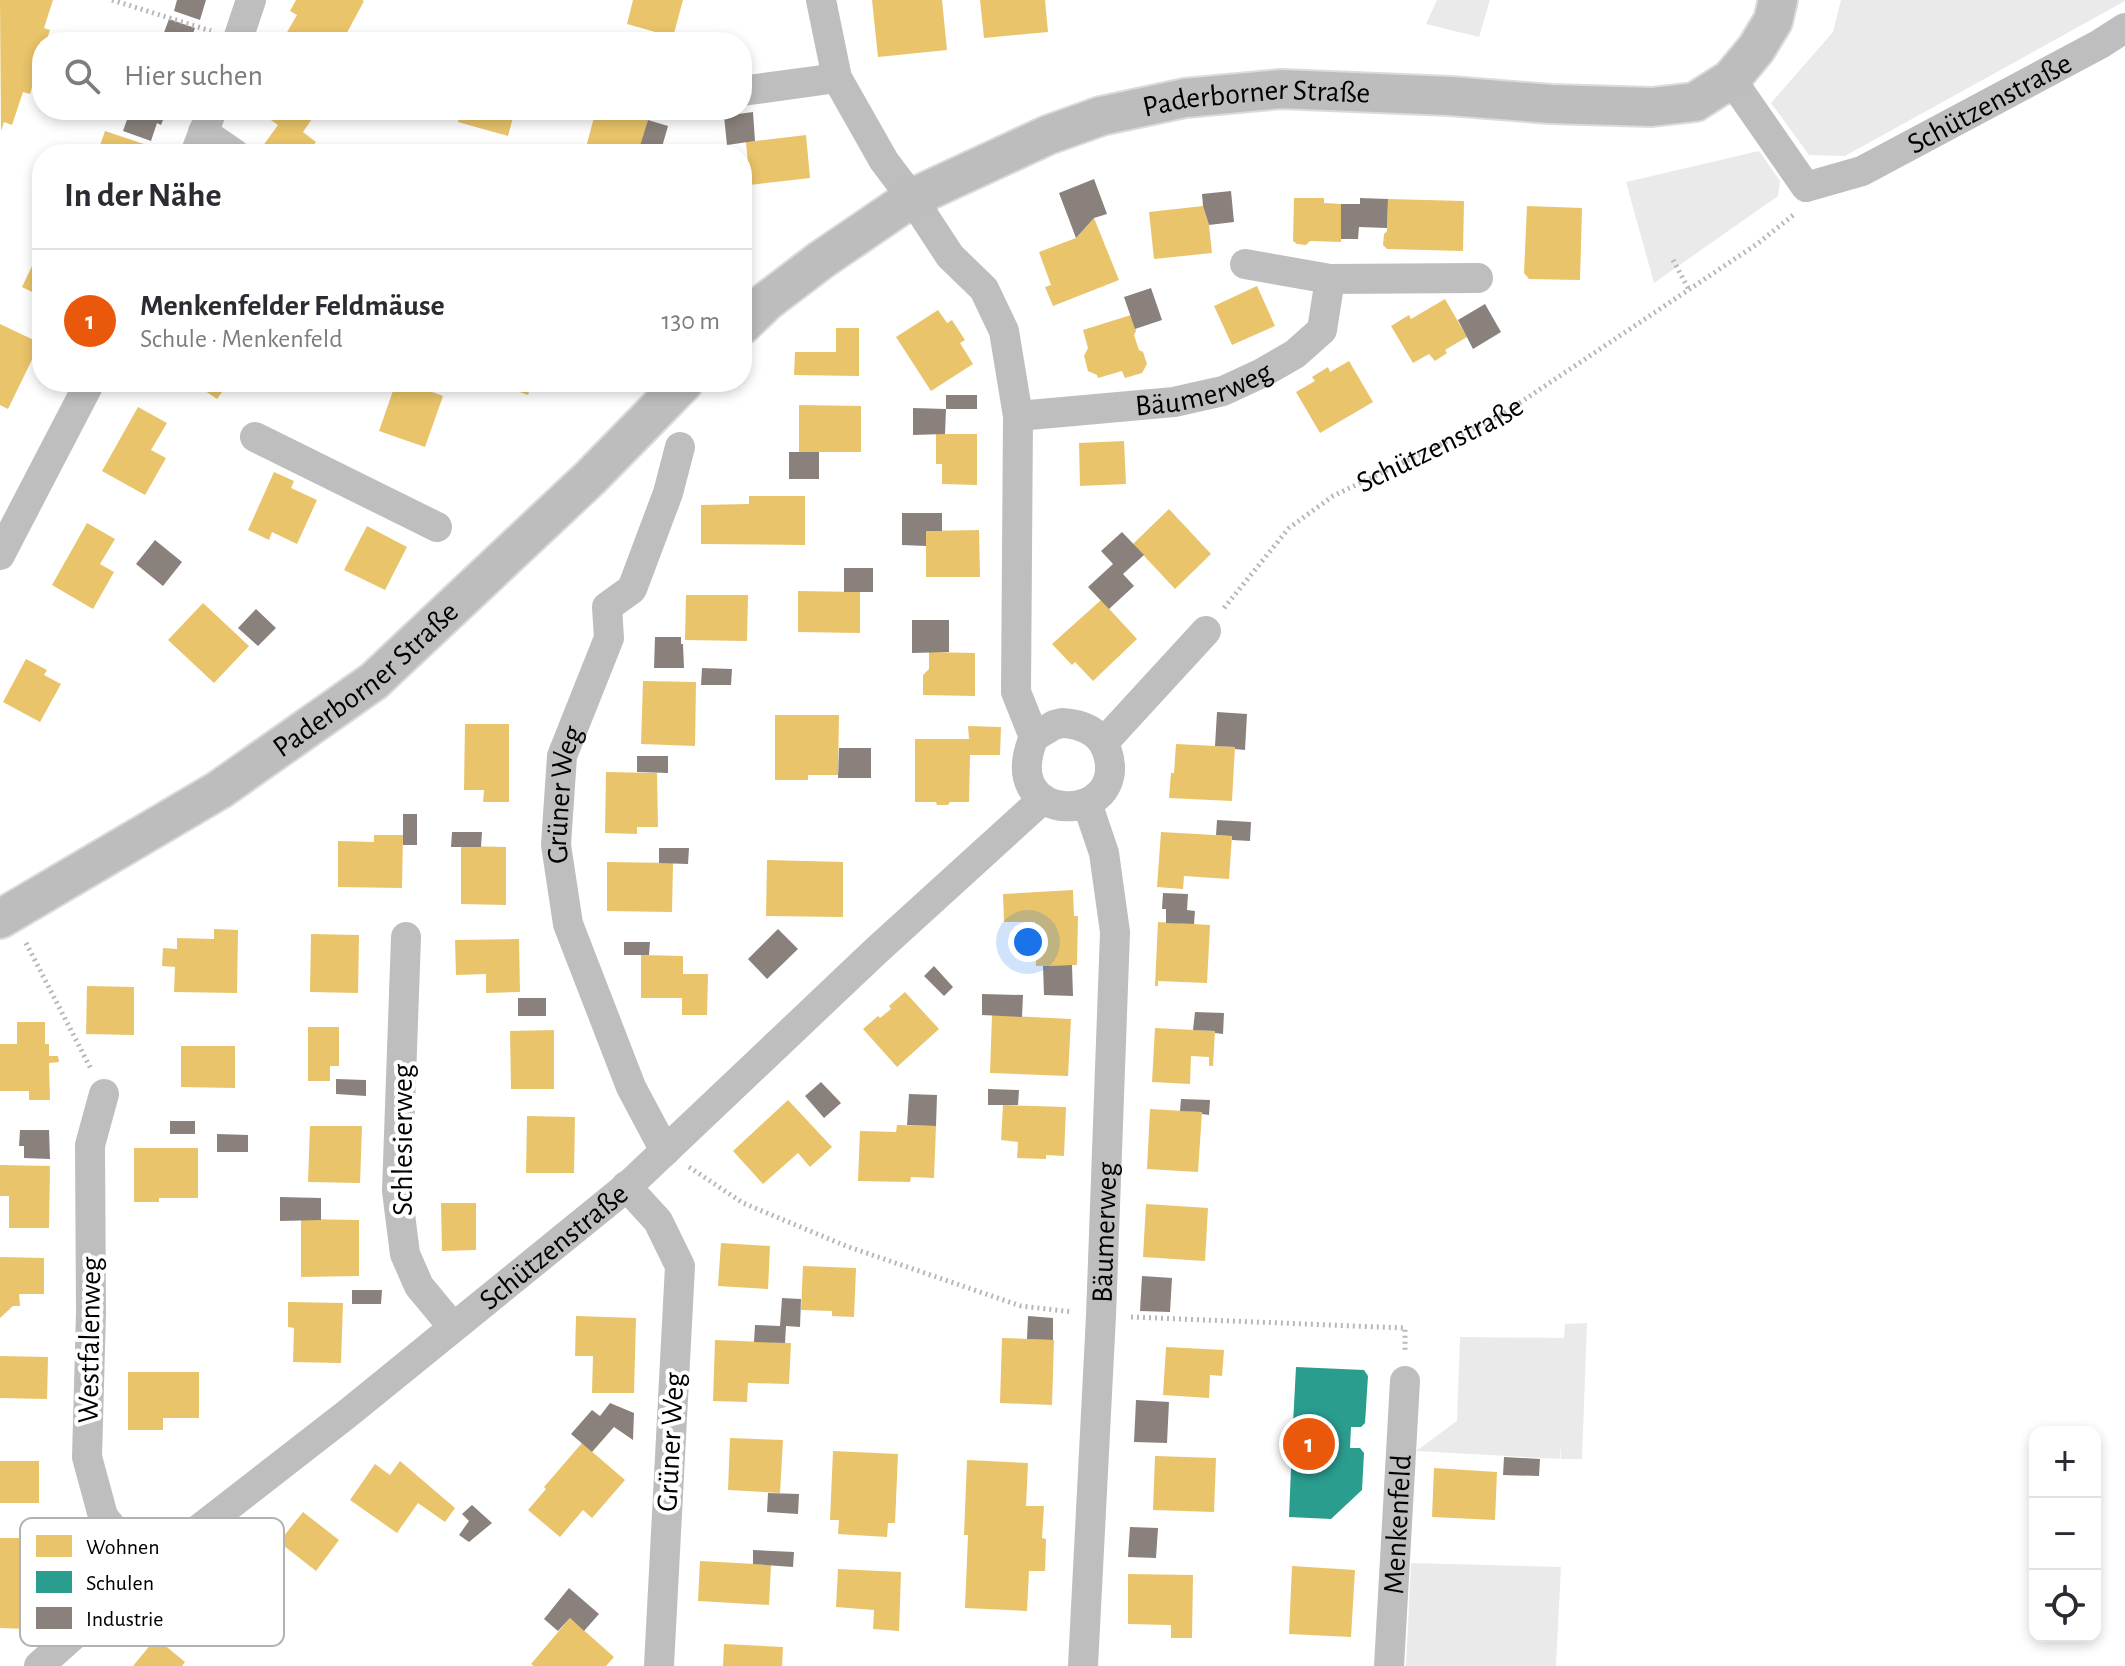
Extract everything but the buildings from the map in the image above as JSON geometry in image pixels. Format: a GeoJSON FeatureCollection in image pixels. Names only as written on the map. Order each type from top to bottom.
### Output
{"type":"FeatureCollection","features":[{"type":"Feature","properties":{"kind":"main road","name":"Paderborner Straße"},"geometry":{"type":"LineString","coordinates":[[752,315],[821,260],[912,198],[1048,135],[1101,116],[1185,98],[1281,89],[1551,104],[1652,107],[1695,102],[1731,79],[1773,21],[1778,0]]}},
{"type":"Feature","properties":{"kind":"main road","name":"Paderborner Straße"},"geometry":{"type":"LineString","coordinates":[[5,916],[219,790],[374,681],[591,477],[674,392]]}},
{"type":"Feature","properties":{"kind":"street"},"geometry":{"type":"LineString","coordinates":[[229,32],[251,0]]}},
{"type":"Feature","properties":{"kind":"street"},"geometry":{"type":"LineString","coordinates":[[821,0],[837,78],[884,161],[950,256],[984,289],[1004,331],[1018,416],[1016,692],[1034,737],[1026,761],[1027,777],[1033,790],[1056,806],[1071,807],[1087,803],[1099,795],[1107,782],[1111,762],[1104,742],[1091,729],[1077,724],[1054,725],[1034,737]]}},
{"type":"Feature","properties":{"kind":"street","name":"Schützenstraße"},"geometry":{"type":"LineString","coordinates":[[1806,187],[1862,171],[2125,28]]}},
{"type":"Feature","properties":{"kind":"street"},"geometry":{"type":"LineString","coordinates":[[752,90],[837,78]]}},
{"type":"Feature","properties":{"kind":"street"},"geometry":{"type":"LineString","coordinates":[[1731,79],[1806,187]]}},
{"type":"Feature","properties":{"kind":"street"},"geometry":{"type":"LineString","coordinates":[[203,132],[220,144]]}},
{"type":"Feature","properties":{"kind":"street"},"geometry":{"type":"LineString","coordinates":[[1245,264],[1330,279],[1478,278]]}},
{"type":"Feature","properties":{"kind":"street","name":"Bäumerweg"},"geometry":{"type":"LineString","coordinates":[[1018,416],[1174,402],[1223,391],[1295,354],[1322,330],[1330,279]]}},
{"type":"Feature","properties":{"kind":"street"},"geometry":{"type":"LineString","coordinates":[[0,555],[85,392]]}},
{"type":"Feature","properties":{"kind":"street"},"geometry":{"type":"LineString","coordinates":[[255,437],[437,527]]}},
{"type":"Feature","properties":{"kind":"street","name":"Grüner Weg"},"geometry":{"type":"LineString","coordinates":[[665,1151],[631,1087],[568,924],[556,845],[562,756],[609,638],[607,607],[632,589],[668,493],[680,447]]}},
{"type":"Feature","properties":{"kind":"street"},"geometry":{"type":"LineString","coordinates":[[1104,742],[1206,631]]}},
{"type":"Feature","properties":{"kind":"street","name":"Schützenstraße"},"geometry":{"type":"LineString","coordinates":[[213,1518],[347,1414],[626,1186],[1043,799]]}},
{"type":"Feature","properties":{"kind":"street","name":"Bäumerweg"},"geometry":{"type":"LineString","coordinates":[[1083,1666],[1101,1316],[1115,932],[1104,853],[1087,803]]}},
{"type":"Feature","properties":{"kind":"street","name":"Schlesierweg"},"geometry":{"type":"LineString","coordinates":[[406,937],[397,1191],[405,1254],[419,1286],[453,1327]]}},
{"type":"Feature","properties":{"kind":"street","name":"Westfalenweg"},"geometry":{"type":"LineString","coordinates":[[104,1094],[90,1145],[91,1312],[87,1457],[105,1518]]}},
{"type":"Feature","properties":{"kind":"street","name":"Grüner Weg"},"geometry":{"type":"LineString","coordinates":[[626,1186],[658,1221],[680,1266],[659,1666]]}},
{"type":"Feature","properties":{"kind":"street","name":"Menkenfeld"},"geometry":{"type":"LineString","coordinates":[[1389,1666],[1405,1381]]}},
{"type":"Feature","properties":{"kind":"street","name":"Schützenstraße"},"geometry":{"type":"LineString","coordinates":[[39,1666],[61,1646]]}},
{"type":"Feature","properties":{"kind":"path"},"geometry":{"type":"LineString","coordinates":[[112,0],[210,32]]}},
{"type":"Feature","properties":{"kind":"path","name":"Schützenstraße"},"geometry":{"type":"LineString","coordinates":[[1206,631],[1289,528],[1333,496],[1500,416],[1757,244],[1797,212],[1806,187]]}},
{"type":"Feature","properties":{"kind":"path"},"geometry":{"type":"LineString","coordinates":[[1673,260],[1689,290]]}},
{"type":"Feature","properties":{"kind":"path"},"geometry":{"type":"LineString","coordinates":[[5,916],[104,1094]]}},
{"type":"Feature","properties":{"kind":"path"},"geometry":{"type":"LineString","coordinates":[[665,1151],[743,1203],[835,1242],[1021,1306],[1101,1316],[1405,1328],[1405,1381]]}},
{"type":"Feature","properties":{"kind":"shaded area"},"geometry":{"type":"Polygon","coordinates":[[[1437,0],[1490,0],[1479,37],[1426,24],[1437,0]]]}},
{"type":"Feature","properties":{"kind":"shaded area"},"geometry":{"type":"Polygon","coordinates":[[[1841,0],[2125,1],[1845,156],[1809,155],[1771,103],[1833,32],[1841,0]]]}},
{"type":"Feature","properties":{"kind":"shaded area"},"geometry":{"type":"Polygon","coordinates":[[[1759,151],[1780,181],[1778,196],[1654,283],[1626,182],[1759,151]]]}},
{"type":"Feature","properties":{"kind":"shaded area"},"geometry":{"type":"Polygon","coordinates":[[[1587,1323],[1582,1459],[1561,1459],[1561,1443],[1560,1459],[1416,1451],[1457,1421],[1460,1337],[1564,1338],[1565,1324],[1587,1323]]]}},
{"type":"Feature","properties":{"kind":"shaded area"},"geometry":{"type":"Polygon","coordinates":[[[1411,1563],[1561,1567],[1556,1666],[1406,1666],[1411,1563]]]}},
{"type":"Feature","properties":{"kind":"place","name":"Menkenfelder Feldmäuse"},"geometry":{"type":"Point","coordinates":[1309,1444]}}]}
